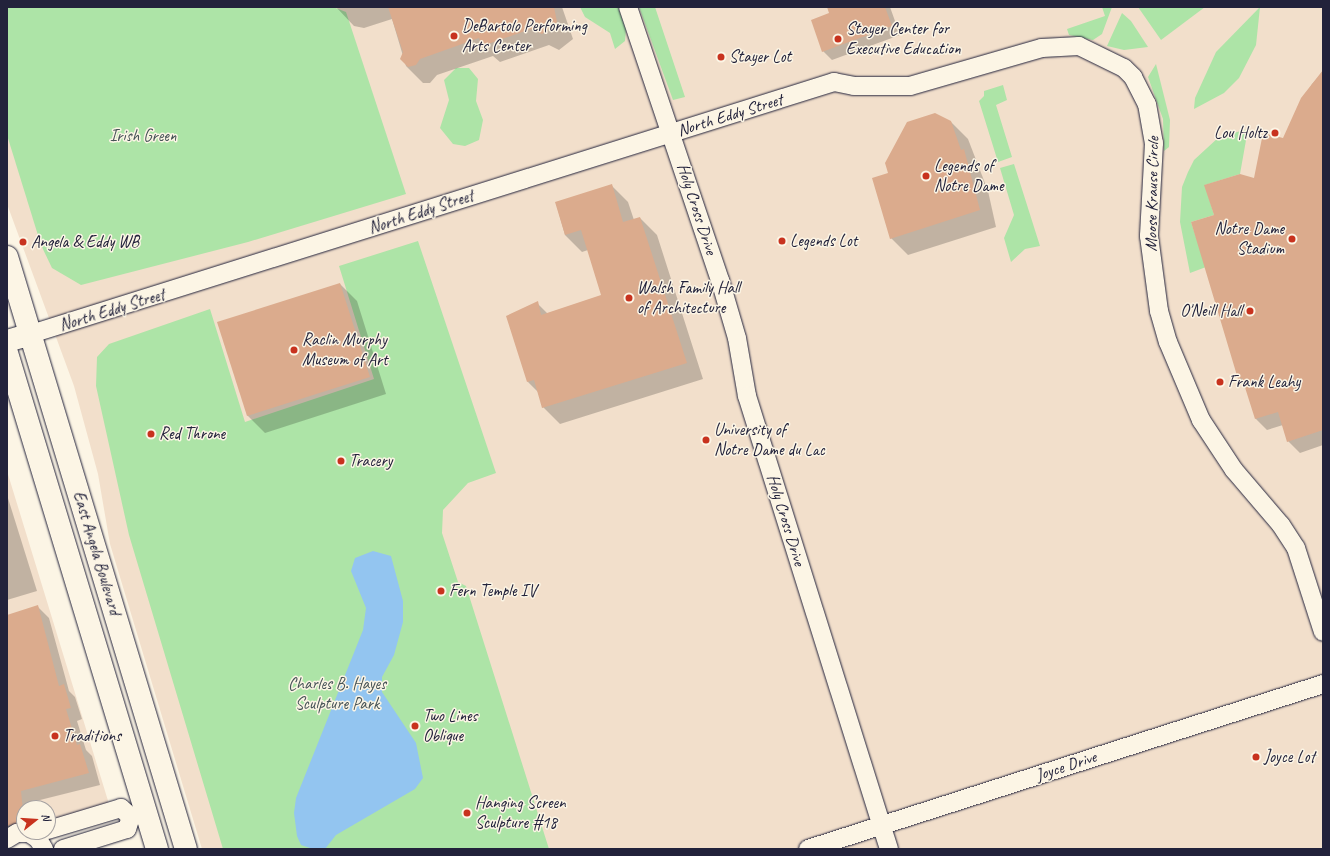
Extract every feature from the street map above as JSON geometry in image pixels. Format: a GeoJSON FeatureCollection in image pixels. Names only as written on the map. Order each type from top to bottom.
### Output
{"type":"FeatureCollection","features":[{"type":"Feature","properties":{"kind":"main road","name":"East Angela Boulevard"},"geometry":{"type":"LineString","coordinates":[[7,257],[186,849]]}},
{"type":"Feature","properties":{"kind":"main road","name":"North Eddy Street"},"geometry":{"type":"LineString","coordinates":[[7,341],[31,334]]}},
{"type":"Feature","properties":{"kind":"main road","name":"East Angela Boulevard"},"geometry":{"type":"LineString","coordinates":[[7,353],[138,815],[157,849]]}},
{"type":"Feature","properties":{"kind":"street","name":"Holy Cross Drive"},"geometry":{"type":"LineString","coordinates":[[628,7],[672,133],[737,338],[747,396],[889,849]]}},
{"type":"Feature","properties":{"kind":"street","name":"Moose Krause Circle"},"geometry":{"type":"LineString","coordinates":[[834,82],[854,86],[910,86],[1042,48],[1079,46],[1124,68],[1133,77],[1152,124],[1149,236],[1159,311],[1168,342],[1201,420],[1234,470],[1281,524],[1296,548],[1323,632]]}},
{"type":"Feature","properties":{"kind":"street","name":"North Eddy Street"},"geometry":{"type":"LineString","coordinates":[[31,334],[834,82]]}},
{"type":"Feature","properties":{"kind":"street","name":"Joyce Drive"},"geometry":{"type":"LineString","coordinates":[[808,849],[1323,684]]}},
{"type":"Feature","properties":{"kind":"street"},"geometry":{"type":"LineString","coordinates":[[56,832],[121,808],[138,815],[128,829],[63,849]]}},
{"type":"Feature","properties":{"kind":"shaded area","name":"University of Notre Dame du Lac"},"geometry":{"type":"Polygon","coordinates":[[[7,7],[1323,7],[1323,849],[202,849],[110,544],[98,474],[74,386],[7,204],[7,7]]]}},
{"type":"Feature","properties":{"kind":"shaded area"},"geometry":{"type":"Polygon","coordinates":[[[7,471],[109,804],[62,818],[56,818],[56,800],[16,800],[16,826],[7,830],[7,471]]]}},
{"type":"Feature","properties":{"kind":"green space","name":"Irish Green"},"geometry":{"type":"Polygon","coordinates":[[[7,7],[333,7],[346,12],[406,194],[248,242],[81,285],[52,268],[41,245],[7,135],[7,7]]]}},
{"type":"Feature","properties":{"kind":"green space"},"geometry":{"type":"Polygon","coordinates":[[[580,7],[618,7],[626,29],[625,41],[615,49],[610,33],[585,17],[580,7]]]}},
{"type":"Feature","properties":{"kind":"green space"},"geometry":{"type":"Polygon","coordinates":[[[639,7],[655,7],[685,97],[673,100],[639,7]]]}},
{"type":"Feature","properties":{"kind":"green space"},"geometry":{"type":"Polygon","coordinates":[[[1102,7],[1112,7],[1102,34],[1093,40],[1069,35],[1067,29],[1105,16],[1102,7]]]}},
{"type":"Feature","properties":{"kind":"green space"},"geometry":{"type":"Polygon","coordinates":[[[1138,7],[1205,7],[1161,40],[1138,7]]]}},
{"type":"Feature","properties":{"kind":"green space"},"geometry":{"type":"Polygon","coordinates":[[[1260,7],[1256,45],[1239,78],[1224,93],[1194,109],[1195,98],[1216,52],[1260,7]]]}},
{"type":"Feature","properties":{"kind":"green space"},"geometry":{"type":"Polygon","coordinates":[[[1122,13],[1131,21],[1148,47],[1124,50],[1107,46],[1122,13]]]}},
{"type":"Feature","properties":{"kind":"green space"},"geometry":{"type":"Polygon","coordinates":[[[1156,64],[1170,120],[1169,147],[1164,151],[1163,119],[1148,77],[1156,64]]]}},
{"type":"Feature","properties":{"kind":"green space"},"geometry":{"type":"Polygon","coordinates":[[[456,68],[469,68],[478,79],[476,101],[483,120],[479,140],[465,146],[453,144],[440,128],[449,100],[444,80],[456,68]]]}},
{"type":"Feature","properties":{"kind":"green space"},"geometry":{"type":"Polygon","coordinates":[[[1003,85],[1007,100],[996,105],[1012,157],[998,162],[979,101],[984,96],[984,91],[1003,85]]]}},
{"type":"Feature","properties":{"kind":"green space"},"geometry":{"type":"Polygon","coordinates":[[[1248,129],[1240,174],[1205,185],[1214,215],[1191,222],[1206,267],[1190,273],[1180,222],[1182,187],[1188,172],[1194,160],[1219,137],[1248,129]]]}},
{"type":"Feature","properties":{"kind":"green space"},"geometry":{"type":"Polygon","coordinates":[[[1014,164],[1040,246],[1025,249],[1011,262],[1004,238],[1014,215],[1000,168],[1014,164]]]}},
{"type":"Feature","properties":{"kind":"green space","name":"Charles B. Hayes Sculpture Park"},"geometry":{"type":"Polygon","coordinates":[[[418,241],[496,473],[468,483],[443,510],[442,533],[458,582],[466,586],[549,849],[223,849],[129,535],[96,386],[97,357],[109,344],[210,309],[245,422],[374,379],[339,266],[418,241]]]}},
{"type":"Feature","properties":{"kind":"water"},"geometry":{"type":"Polygon","coordinates":[[[373,551],[391,556],[403,601],[403,622],[394,655],[382,677],[382,692],[416,743],[423,778],[415,789],[336,835],[325,849],[313,849],[301,845],[297,836],[294,813],[296,798],[363,630],[366,608],[351,571],[355,558],[373,551]]]}},
{"type":"Feature","properties":{"kind":"building","name":"DeBartolo Performing Arts Center"},"geometry":{"type":"Polygon","coordinates":[[[388,7],[554,7],[557,22],[542,34],[531,29],[482,46],[479,38],[420,59],[416,65],[408,67],[400,59],[403,52],[388,7]]]}},
{"type":"Feature","properties":{"kind":"building","name":"Stayer Center for Executive Education"},"geometry":{"type":"Polygon","coordinates":[[[827,7],[885,7],[892,26],[822,52],[811,20],[829,13],[827,7]]]}},
{"type":"Feature","properties":{"kind":"building"},"geometry":{"type":"Polygon","coordinates":[[[1323,70],[1323,430],[1287,442],[1278,412],[1255,419],[1242,378],[1238,379],[1191,222],[1214,215],[1204,185],[1240,174],[1254,178],[1263,133],[1283,138],[1301,98],[1323,70]]]}},
{"type":"Feature","properties":{"kind":"building","name":"Legends of Notre Dame"},"geometry":{"type":"Polygon","coordinates":[[[935,113],[951,121],[961,150],[964,149],[980,210],[890,239],[872,178],[888,173],[885,163],[907,122],[935,113]]]}},
{"type":"Feature","properties":{"kind":"building","name":"Walsh Family Hall of Architecture"},"geometry":{"type":"Polygon","coordinates":[[[612,184],[623,222],[640,217],[687,363],[542,408],[534,380],[527,382],[506,316],[538,301],[541,315],[601,295],[581,230],[565,235],[555,202],[612,184]]]}},
{"type":"Feature","properties":{"kind":"building","name":"Raclin Murphy Museum of Art"},"geometry":{"type":"Polygon","coordinates":[[[340,283],[370,377],[247,416],[217,322],[340,283]]]}},
{"type":"Feature","properties":{"kind":"building"},"geometry":{"type":"Polygon","coordinates":[[[38,605],[59,686],[64,684],[71,708],[66,709],[77,745],[80,744],[89,773],[21,791],[22,800],[16,800],[16,823],[7,826],[7,615],[38,605]]]}},
{"type":"Feature","properties":{"kind":"place","name":"DeBartolo Performing Arts Center"},"geometry":{"type":"Point","coordinates":[454,36]}},
{"type":"Feature","properties":{"kind":"place","name":"Stayer Center for Executive Education"},"geometry":{"type":"Point","coordinates":[838,39]}},
{"type":"Feature","properties":{"kind":"place","name":"Stayer Lot"},"geometry":{"type":"Point","coordinates":[721,57]}},
{"type":"Feature","properties":{"kind":"place","name":"Lou Holtz"},"geometry":{"type":"Point","coordinates":[1275,133]}},
{"type":"Feature","properties":{"kind":"place","name":"Legends of Notre Dame"},"geometry":{"type":"Point","coordinates":[926,176]}},
{"type":"Feature","properties":{"kind":"place","name":"Notre Dame Stadium"},"geometry":{"type":"Point","coordinates":[1292,239]}},
{"type":"Feature","properties":{"kind":"place","name":"Legends Lot"},"geometry":{"type":"Point","coordinates":[782,241]}},
{"type":"Feature","properties":{"kind":"place","name":"Angela & Eddy WB"},"geometry":{"type":"Point","coordinates":[23,242]}},
{"type":"Feature","properties":{"kind":"place","name":"Walsh Family Hall of Architecture"},"geometry":{"type":"Point","coordinates":[629,298]}},
{"type":"Feature","properties":{"kind":"place","name":"O'Neill Hall"},"geometry":{"type":"Point","coordinates":[1250,311]}},
{"type":"Feature","properties":{"kind":"place","name":"Raclin Murphy Museum of Art"},"geometry":{"type":"Point","coordinates":[294,350]}},
{"type":"Feature","properties":{"kind":"place","name":"Frank Leahy"},"geometry":{"type":"Point","coordinates":[1220,382]}},
{"type":"Feature","properties":{"kind":"place","name":"Red Throne"},"geometry":{"type":"Point","coordinates":[151,434]}},
{"type":"Feature","properties":{"kind":"place","name":"University of Notre Dame du Lac"},"geometry":{"type":"Point","coordinates":[706,440]}},
{"type":"Feature","properties":{"kind":"place","name":"Tracery"},"geometry":{"type":"Point","coordinates":[341,461]}},
{"type":"Feature","properties":{"kind":"place","name":"Fern Temple IV"},"geometry":{"type":"Point","coordinates":[441,591]}},
{"type":"Feature","properties":{"kind":"place","name":"Two Lines Oblique"},"geometry":{"type":"Point","coordinates":[415,726]}},
{"type":"Feature","properties":{"kind":"place","name":"Traditions"},"geometry":{"type":"Point","coordinates":[55,736]}},
{"type":"Feature","properties":{"kind":"place","name":"Joyce Lot"},"geometry":{"type":"Point","coordinates":[1256,757]}},
{"type":"Feature","properties":{"kind":"place","name":"Hanging Screen Sculpture #18"},"geometry":{"type":"Point","coordinates":[467,813]}}]}
